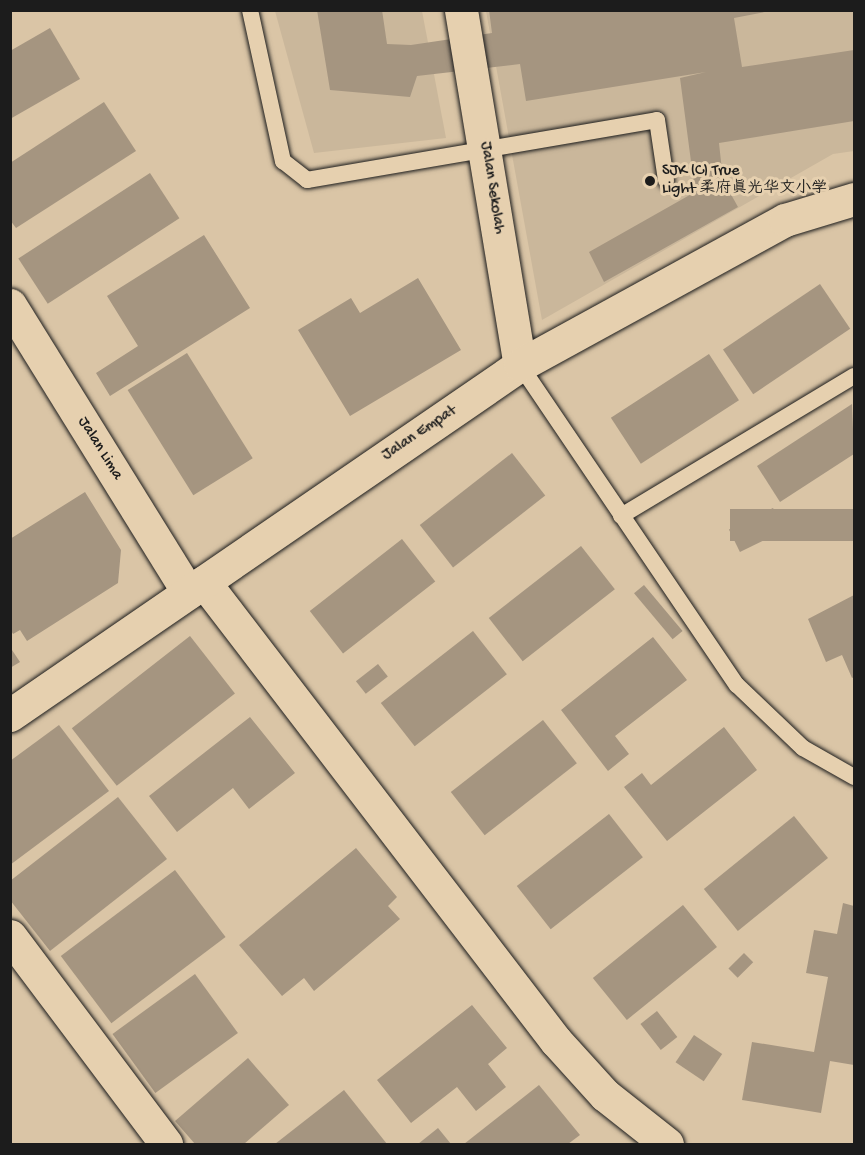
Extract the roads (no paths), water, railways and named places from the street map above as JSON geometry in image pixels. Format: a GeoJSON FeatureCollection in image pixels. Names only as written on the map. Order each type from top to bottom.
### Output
{"type":"FeatureCollection","features":[{"type":"Feature","properties":{"kind":"street","name":"Jalan Sekolah"},"geometry":{"type":"LineString","coordinates":[[461,10],[520,365]]}},
{"type":"Feature","properties":{"kind":"street","name":"Jalan Empat"},"geometry":{"type":"LineString","coordinates":[[10,714],[520,365],[785,220],[855,199]]}},
{"type":"Feature","properties":{"kind":"street","name":"Jalan Lima"},"geometry":{"type":"LineString","coordinates":[[10,304],[196,587],[556,1041],[605,1095],[667,1144]]}},
{"type":"Feature","properties":{"kind":"street"},"geometry":{"type":"LineString","coordinates":[[10,936],[166,1144]]}},
{"type":"Feature","properties":{"kind":"lane"},"geometry":{"type":"LineString","coordinates":[[250,10],[283,161],[307,180],[657,120],[666,180]]}},
{"type":"Feature","properties":{"kind":"lane"},"geometry":{"type":"LineString","coordinates":[[520,365],[737,685],[803,748],[855,777]]}},
{"type":"Feature","properties":{"kind":"lane"},"geometry":{"type":"LineString","coordinates":[[621,516],[855,376]]}},
{"type":"Feature","properties":{"kind":"place","name":"SJK (C) True Light 柔府真光华文小学"},"geometry":{"type":"Point","coordinates":[650,181]}}]}
